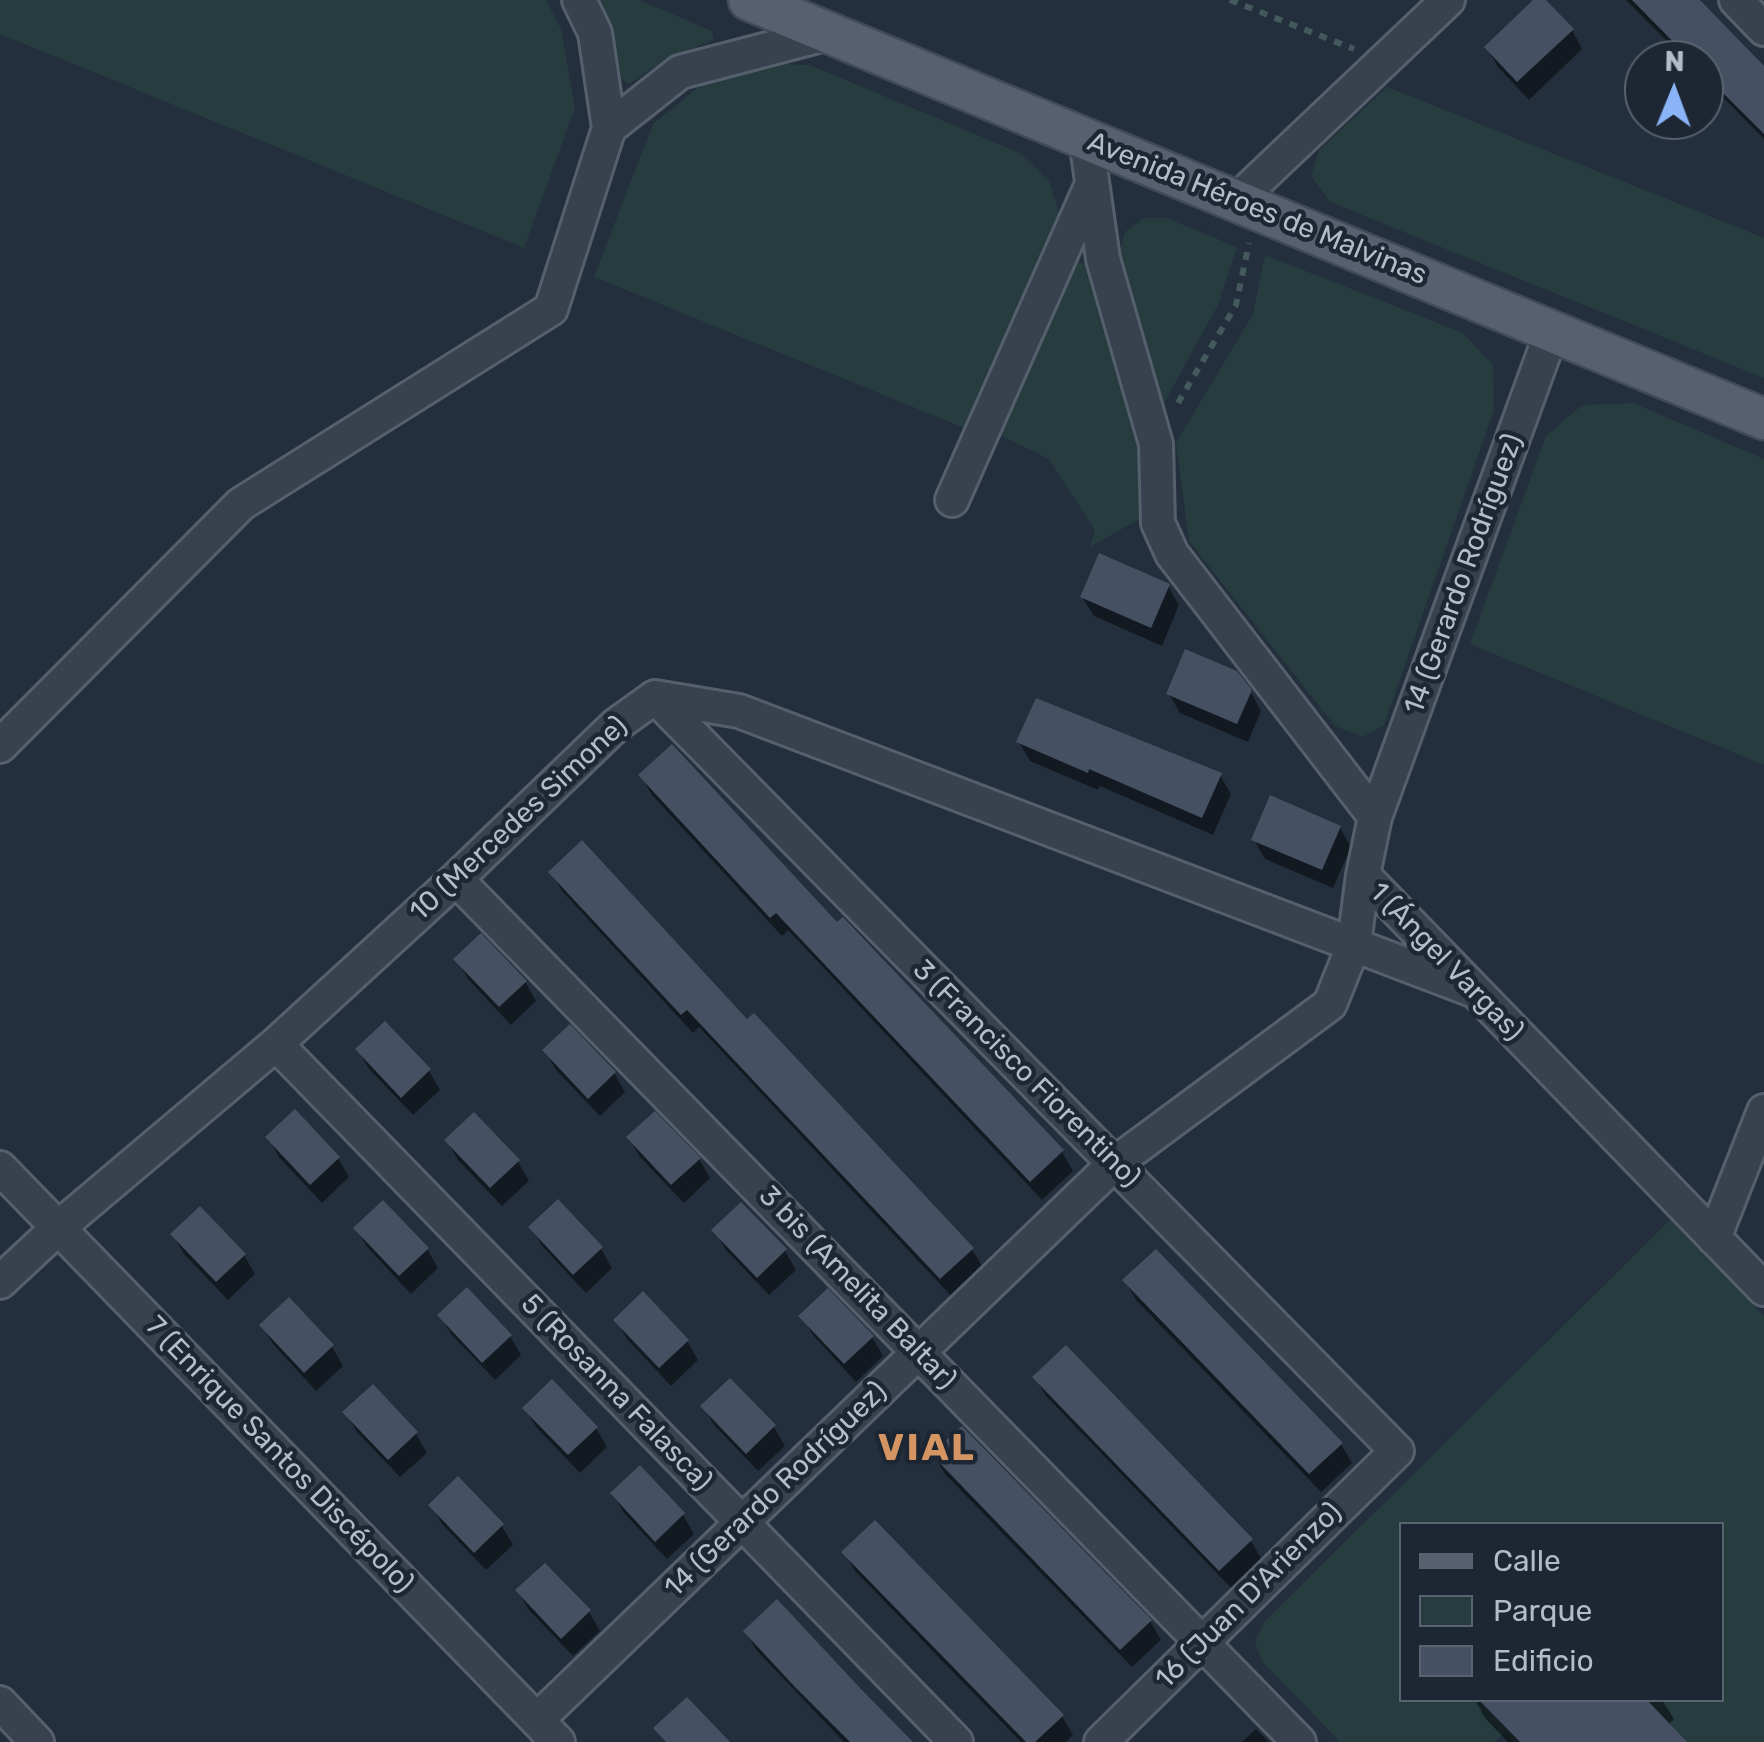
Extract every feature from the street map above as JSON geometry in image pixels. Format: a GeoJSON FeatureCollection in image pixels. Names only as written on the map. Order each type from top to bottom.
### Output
{"type":"FeatureCollection","features":[{"type":"Feature","properties":{"kind":"main road","name":"Avenida Héroes de Malvinas"},"geometry":{"type":"LineString","coordinates":[[749,0],[1764,418]]}},
{"type":"Feature","properties":{"kind":"street"},"geometry":{"type":"LineString","coordinates":[[0,746],[241,504],[551,308],[609,128],[594,33],[579,0]]}},
{"type":"Feature","properties":{"kind":"street"},"geometry":{"type":"LineString","coordinates":[[1247,206],[1384,61],[1448,0]]}},
{"type":"Feature","properties":{"kind":"street"},"geometry":{"type":"LineString","coordinates":[[1736,0],[1764,29]]}},
{"type":"Feature","properties":{"kind":"street"},"geometry":{"type":"LineString","coordinates":[[609,128],[680,72],[829,33]]}},
{"type":"Feature","properties":{"kind":"street"},"geometry":{"type":"LineString","coordinates":[[1086,139],[1102,258],[1156,444],[1158,523],[1172,554],[1376,817]]}},
{"type":"Feature","properties":{"kind":"street"},"geometry":{"type":"LineString","coordinates":[[952,500],[1092,184]]}},
{"type":"Feature","properties":{"kind":"street","name":"14 (Gerardo Rodríguez)"},"geometry":{"type":"LineString","coordinates":[[1376,817],[1552,331]]}},
{"type":"Feature","properties":{"kind":"street","name":"10 (Mercedes Simone)"},"geometry":{"type":"LineString","coordinates":[[0,1282],[58,1228],[276,1044],[616,725],[656,697],[740,711],[1475,991]]}},
{"type":"Feature","properties":{"kind":"street","name":"3 (Francisco Fiorentino)"},"geometry":{"type":"LineString","coordinates":[[656,697],[1397,1451]]}},
{"type":"Feature","properties":{"kind":"street","name":"1 (Ángel Vargas)"},"geometry":{"type":"LineString","coordinates":[[1376,817],[1362,875],[1764,1289]]}},
{"type":"Feature","properties":{"kind":"street","name":"14 (Gerardo Rodríguez)"},"geometry":{"type":"LineString","coordinates":[[547,1731],[742,1522],[1114,1164],[1330,1004],[1354,944],[1362,875]]}},
{"type":"Feature","properties":{"kind":"street","name":"3 bis (Amelita Baltar)"},"geometry":{"type":"LineString","coordinates":[[456,879],[1299,1742]]}},
{"type":"Feature","properties":{"kind":"street","name":"5 (Rosanna Falasca)"},"geometry":{"type":"LineString","coordinates":[[276,1044],[956,1742]]}},
{"type":"Feature","properties":{"kind":"street"},"geometry":{"type":"LineString","coordinates":[[1714,1238],[1764,1111]]}},
{"type":"Feature","properties":{"kind":"street","name":"7 (Enrique Santos Discépolo)"},"geometry":{"type":"LineString","coordinates":[[0,1168],[547,1731]]}},
{"type":"Feature","properties":{"kind":"street","name":"16 (Juan D'Arienzo)"},"geometry":{"type":"LineString","coordinates":[[1101,1742],[1397,1451]]}},
{"type":"Feature","properties":{"kind":"street"},"geometry":{"type":"LineString","coordinates":[[0,1703],[37,1742]]}},
{"type":"Feature","properties":{"kind":"path"},"geometry":{"type":"LineString","coordinates":[[1230,0],[1384,61]]}},
{"type":"Feature","properties":{"kind":"path"},"geometry":{"type":"LineString","coordinates":[[1156,444],[1236,305],[1247,206]]}},
{"type":"Feature","properties":{"kind":"green space"},"geometry":{"type":"Polygon","coordinates":[[[0,0],[546,0],[561,29],[575,108],[524,248],[0,34],[0,0]]]}},
{"type":"Feature","properties":{"kind":"green space"},"geometry":{"type":"Polygon","coordinates":[[[595,0],[639,0],[712,31],[714,40],[666,59],[629,84],[621,79],[613,40],[595,0]]]}},
{"type":"Feature","properties":{"kind":"green space"},"geometry":{"type":"Polygon","coordinates":[[[775,64],[810,65],[1020,153],[1049,181],[1062,222],[967,429],[594,277],[653,124],[700,86],[775,64]]]}},
{"type":"Feature","properties":{"kind":"green space"},"geometry":{"type":"Polygon","coordinates":[[[1387,87],[1764,238],[1764,378],[1330,202],[1311,176],[1319,150],[1387,87]]]}},
{"type":"Feature","properties":{"kind":"green space"},"geometry":{"type":"Polygon","coordinates":[[[1144,218],[1166,218],[1237,247],[1218,305],[1159,412],[1117,263],[1125,232],[1144,218]]]}},
{"type":"Feature","properties":{"kind":"green space"},"geometry":{"type":"Polygon","coordinates":[[[1265,255],[1463,333],[1493,365],[1494,410],[1384,725],[1363,737],[1335,726],[1189,541],[1176,443],[1253,314],[1265,255]]]}},
{"type":"Feature","properties":{"kind":"green space"},"geometry":{"type":"Polygon","coordinates":[[[1074,260],[1087,265],[1133,424],[1143,487],[1143,517],[1090,547],[1095,530],[1049,459],[997,434],[1074,260]]]}},
{"type":"Feature","properties":{"kind":"green space"},"geometry":{"type":"Polygon","coordinates":[[[1633,403],[1764,459],[1764,765],[1470,644],[1546,436],[1582,405],[1633,403]]]}},
{"type":"Feature","properties":{"kind":"green space"},"geometry":{"type":"Polygon","coordinates":[[[1671,1219],[1764,1316],[1764,1742],[1513,1742],[1504,1733],[1494,1742],[1340,1742],[1262,1661],[1255,1642],[1264,1622],[1671,1219]]]}},
{"type":"Feature","properties":{"kind":"building"},"geometry":{"type":"Polygon","coordinates":[[[1533,0],[1546,0],[1574,29],[1517,82],[1484,47],[1533,0]]]}},
{"type":"Feature","properties":{"kind":"building"},"geometry":{"type":"Polygon","coordinates":[[[1632,0],[1700,0],[1764,66],[1764,134],[1724,94],[1724,40],[1671,40],[1632,0]]]}},
{"type":"Feature","properties":{"kind":"building"},"geometry":{"type":"Polygon","coordinates":[[[1099,553],[1170,584],[1151,628],[1080,597],[1099,553]]]}},
{"type":"Feature","properties":{"kind":"building"},"geometry":{"type":"Polygon","coordinates":[[[1185,649],[1237,671],[1252,690],[1237,724],[1166,694],[1185,649]]]}},
{"type":"Feature","properties":{"kind":"building"},"geometry":{"type":"Polygon","coordinates":[[[1036,698],[1222,773],[1202,818],[1016,742],[1036,698]]]}},
{"type":"Feature","properties":{"kind":"building"},"geometry":{"type":"Polygon","coordinates":[[[672,744],[837,922],[843,917],[1064,1150],[1030,1182],[776,913],[770,918],[638,775],[672,744]]]}},
{"type":"Feature","properties":{"kind":"building"},"geometry":{"type":"Polygon","coordinates":[[[1270,795],[1341,826],[1322,870],[1251,840],[1270,795]]]}},
{"type":"Feature","properties":{"kind":"building"},"geometry":{"type":"Polygon","coordinates":[[[582,840],[747,1019],[754,1013],[974,1248],[940,1279],[687,1010],[681,1015],[548,872],[582,840]]]}},
{"type":"Feature","properties":{"kind":"building"},"geometry":{"type":"Polygon","coordinates":[[[481,933],[527,981],[499,1007],[453,959],[481,933]]]}},
{"type":"Feature","properties":{"kind":"building"},"geometry":{"type":"Polygon","coordinates":[[[385,1021],[431,1069],[401,1098],[355,1049],[385,1021]]]}},
{"type":"Feature","properties":{"kind":"building"},"geometry":{"type":"Polygon","coordinates":[[[570,1024],[616,1072],[588,1099],[542,1050],[570,1024]]]}},
{"type":"Feature","properties":{"kind":"building"},"geometry":{"type":"Polygon","coordinates":[[[295,1109],[340,1157],[310,1185],[265,1137],[295,1109]]]}},
{"type":"Feature","properties":{"kind":"building"},"geometry":{"type":"Polygon","coordinates":[[[655,1111],[701,1158],[671,1185],[626,1137],[655,1111]]]}},
{"type":"Feature","properties":{"kind":"building"},"geometry":{"type":"Polygon","coordinates":[[[474,1112],[520,1160],[490,1188],[444,1140],[474,1112]]]}},
{"type":"Feature","properties":{"kind":"building"},"geometry":{"type":"Polygon","coordinates":[[[558,1199],[603,1247],[573,1275],[528,1227],[558,1199]]]}},
{"type":"Feature","properties":{"kind":"building"},"geometry":{"type":"Polygon","coordinates":[[[383,1200],[429,1248],[399,1276],[353,1228],[383,1200]]]}},
{"type":"Feature","properties":{"kind":"building"},"geometry":{"type":"Polygon","coordinates":[[[741,1202],[787,1249],[757,1278],[711,1230],[741,1202]]]}},
{"type":"Feature","properties":{"kind":"building"},"geometry":{"type":"Polygon","coordinates":[[[200,1206],[246,1254],[216,1282],[170,1234],[200,1206]]]}},
{"type":"Feature","properties":{"kind":"building"},"geometry":{"type":"Polygon","coordinates":[[[1156,1249],[1343,1443],[1309,1474],[1122,1280],[1156,1249]]]}},
{"type":"Feature","properties":{"kind":"building"},"geometry":{"type":"Polygon","coordinates":[[[467,1287],[512,1335],[482,1363],[437,1315],[467,1287]]]}},
{"type":"Feature","properties":{"kind":"building"},"geometry":{"type":"Polygon","coordinates":[[[828,1288],[874,1336],[844,1364],[798,1316],[828,1288]]]}},
{"type":"Feature","properties":{"kind":"building"},"geometry":{"type":"Polygon","coordinates":[[[643,1291],[689,1340],[659,1368],[613,1320],[643,1291]]]}},
{"type":"Feature","properties":{"kind":"building"},"geometry":{"type":"Polygon","coordinates":[[[289,1297],[334,1345],[304,1373],[259,1325],[289,1297]]]}},
{"type":"Feature","properties":{"kind":"building"},"geometry":{"type":"Polygon","coordinates":[[[1066,1345],[1253,1539],[1219,1571],[1032,1377],[1066,1345]]]}},
{"type":"Feature","properties":{"kind":"building"},"geometry":{"type":"Polygon","coordinates":[[[730,1378],[776,1425],[746,1454],[700,1406],[730,1378]]]}},
{"type":"Feature","properties":{"kind":"building"},"geometry":{"type":"Polygon","coordinates":[[[552,1379],[598,1427],[568,1455],[522,1408],[552,1379]]]}},
{"type":"Feature","properties":{"kind":"building"},"geometry":{"type":"Polygon","coordinates":[[[373,1384],[418,1432],[388,1460],[342,1412],[373,1384]]]}},
{"type":"Feature","properties":{"kind":"building"},"geometry":{"type":"Polygon","coordinates":[[[962,1426],[1152,1620],[1120,1650],[931,1454],[962,1426]]]}},
{"type":"Feature","properties":{"kind":"building"},"geometry":{"type":"Polygon","coordinates":[[[640,1465],[685,1513],[655,1542],[610,1493],[640,1465]]]}},
{"type":"Feature","properties":{"kind":"building"},"geometry":{"type":"Polygon","coordinates":[[[458,1476],[504,1524],[474,1553],[428,1505],[458,1476]]]}},
{"type":"Feature","properties":{"kind":"building"},"geometry":{"type":"Polygon","coordinates":[[[875,1520],[1064,1715],[1035,1742],[1026,1742],[841,1552],[875,1520]]]}},
{"type":"Feature","properties":{"kind":"building"},"geometry":{"type":"Polygon","coordinates":[[[545,1563],[591,1610],[561,1639],[515,1590],[545,1563]]]}},
{"type":"Feature","properties":{"kind":"building"},"geometry":{"type":"Polygon","coordinates":[[[777,1599],[913,1742],[850,1742],[794,1686],[743,1631],[777,1599]]]}},
{"type":"Feature","properties":{"kind":"building"},"geometry":{"type":"Polygon","coordinates":[[[687,1697],[730,1742],[666,1742],[653,1728],[687,1697]]]}},
{"type":"Feature","properties":{"kind":"building"},"geometry":{"type":"Polygon","coordinates":[[[1481,1702],[1649,1702],[1687,1742],[1520,1742],[1481,1702]]]}},
{"type":"Feature","properties":{"kind":"district","name":"VIAL"},"geometry":{"type":"Point","coordinates":[927,1449]}}]}
